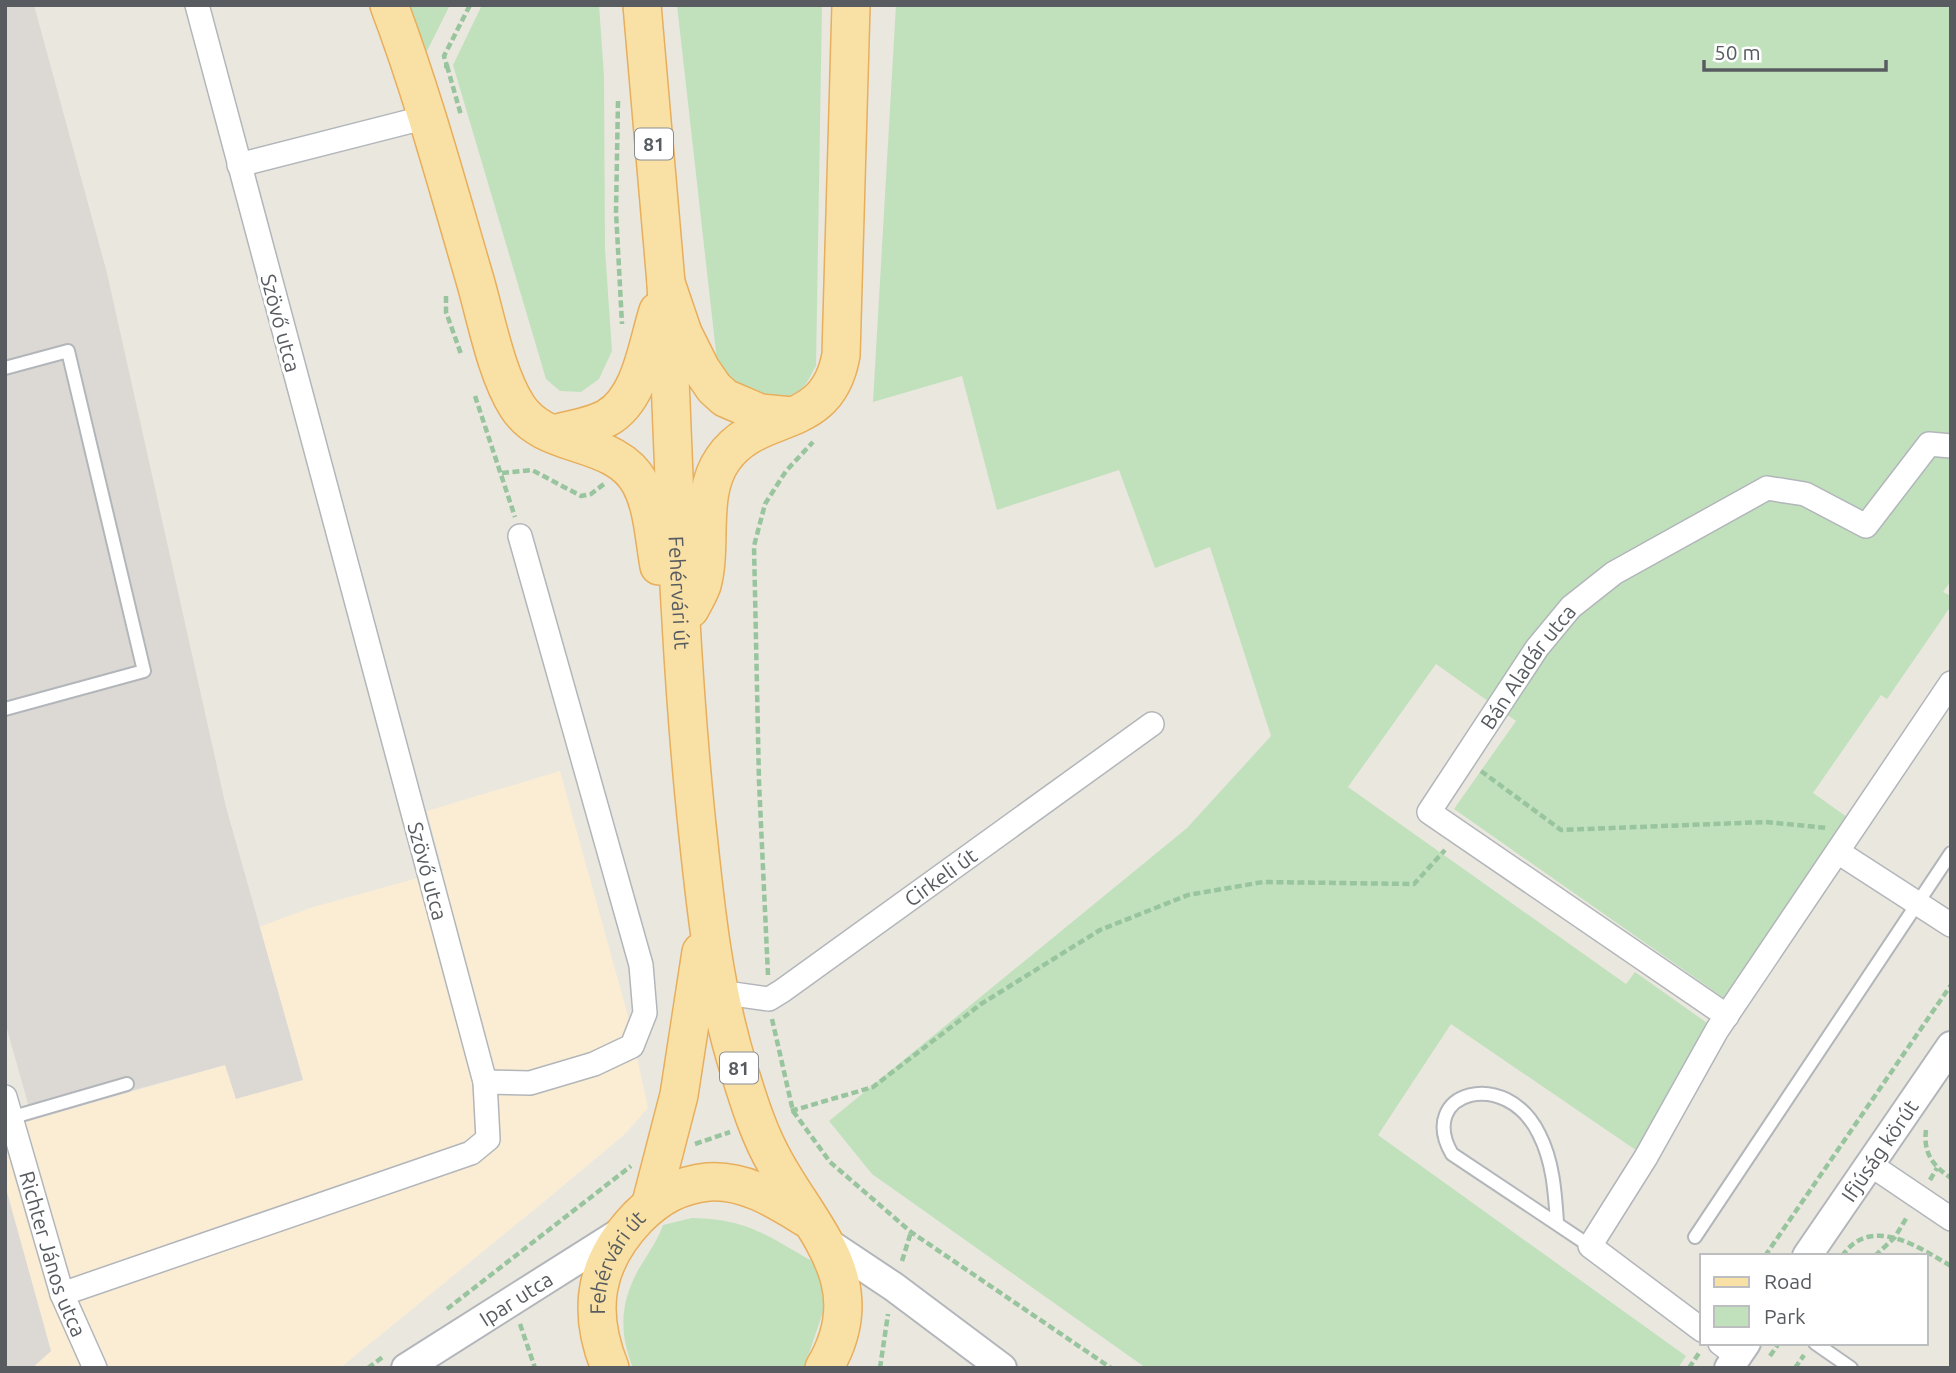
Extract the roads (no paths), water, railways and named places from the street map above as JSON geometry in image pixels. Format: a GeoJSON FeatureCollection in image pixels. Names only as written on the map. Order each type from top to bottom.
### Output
{"type":"FeatureCollection","features":[{"type":"Feature","properties":{"kind":"main road"},"geometry":{"type":"LineString","coordinates":[[388,5],[415,74],[508,389],[526,417],[554,434],[616,458],[640,483],[648,504],[664,591],[681,629]]}},
{"type":"Feature","properties":{"kind":"main road","name":"81"},"geometry":{"type":"LineString","coordinates":[[642,5],[666,283]]}},
{"type":"Feature","properties":{"kind":"main road"},"geometry":{"type":"LineString","coordinates":[[681,629],[702,585],[708,511],[722,459],[737,445],[803,428],[837,374],[841,355],[851,5]]}},
{"type":"Feature","properties":{"kind":"main road"},"geometry":{"type":"LineString","coordinates":[[666,283],[683,333],[714,388],[741,407],[803,428]]}},
{"type":"Feature","properties":{"kind":"main road"},"geometry":{"type":"LineString","coordinates":[[554,434],[598,422],[620,408],[631,392],[639,371],[666,283]]}},
{"type":"Feature","properties":{"kind":"main road","name":"Fehérvári út"},"geometry":{"type":"LineString","coordinates":[[666,283],[681,629],[706,902],[719,992],[757,1123],[775,1163],[835,1258],[841,1285],[842,1312],[837,1340],[824,1368]]}},
{"type":"Feature","properties":{"kind":"main road","name":"Fehérvári út"},"geometry":{"type":"LineString","coordinates":[[651,1202],[690,1037],[706,902]]}},
{"type":"Feature","properties":{"kind":"main road","name":"Fehérvári út"},"geometry":{"type":"LineString","coordinates":[[610,1368],[599,1334],[597,1296],[602,1272],[624,1230],[651,1202],[678,1188],[709,1182],[746,1186],[779,1202],[817,1231]]}},
{"type":"Feature","properties":{"kind":"street","name":"Szövő utca"},"geometry":{"type":"LineString","coordinates":[[62,1294],[471,1153],[488,1139],[485,1082],[197,5]]}},
{"type":"Feature","properties":{"kind":"street"},"geometry":{"type":"LineString","coordinates":[[239,165],[427,117]]}},
{"type":"Feature","properties":{"kind":"street","name":"Bán Aladár utca"},"geometry":{"type":"LineString","coordinates":[[1727,1016],[1429,812],[1537,648],[1571,607],[1614,572],[1767,488],[1805,494],[1866,526],[1929,444],[1951,446]]}},
{"type":"Feature","properties":{"kind":"street"},"geometry":{"type":"LineString","coordinates":[[485,1082],[530,1083],[594,1064],[632,1046],[645,1013],[641,965],[520,536]]}},
{"type":"Feature","properties":{"kind":"street"},"geometry":{"type":"LineString","coordinates":[[1700,1328],[1590,1246],[1646,1157],[1727,1016],[1951,683]]}},
{"type":"Feature","properties":{"kind":"street","name":"Cirkeli út"},"geometry":{"type":"LineString","coordinates":[[719,992],[769,999],[1152,724]]}},
{"type":"Feature","properties":{"kind":"street"},"geometry":{"type":"LineString","coordinates":[[1838,852],[1951,925]]}},
{"type":"Feature","properties":{"kind":"street","name":"Ifjúság körút"},"geometry":{"type":"LineString","coordinates":[[1808,1254],[1949,1054]]}},
{"type":"Feature","properties":{"kind":"street","name":"Richter János utca"},"geometry":{"type":"LineString","coordinates":[[8,1108],[62,1294],[95,1368]]}},
{"type":"Feature","properties":{"kind":"street"},"geometry":{"type":"LineString","coordinates":[[1871,1165],[1951,1219]]}},
{"type":"Feature","properties":{"kind":"street","name":"Ipar utca"},"geometry":{"type":"LineString","coordinates":[[405,1368],[624,1230]]}},
{"type":"Feature","properties":{"kind":"street"},"geometry":{"type":"LineString","coordinates":[[817,1231],[1002,1368]]}},
{"type":"Feature","properties":{"kind":"lane"},"geometry":{"type":"LineString","coordinates":[[5,368],[68,351],[144,671],[5,709]]}},
{"type":"Feature","properties":{"kind":"lane"},"geometry":{"type":"LineString","coordinates":[[1695,1237],[1951,853]]}},
{"type":"Feature","properties":{"kind":"lane"},"geometry":{"type":"LineString","coordinates":[[8,1108],[127,1084]]}},
{"type":"Feature","properties":{"kind":"lane"},"geometry":{"type":"LineString","coordinates":[[1557,1222],[1554,1179],[1539,1132],[1524,1112],[1505,1097],[1485,1091],[1466,1094],[1444,1119],[1443,1139],[1452,1154],[1590,1246]]}},
{"type":"Feature","properties":{"kind":"lane"},"geometry":{"type":"LineString","coordinates":[[1818,1345],[1851,1368]]}}]}
